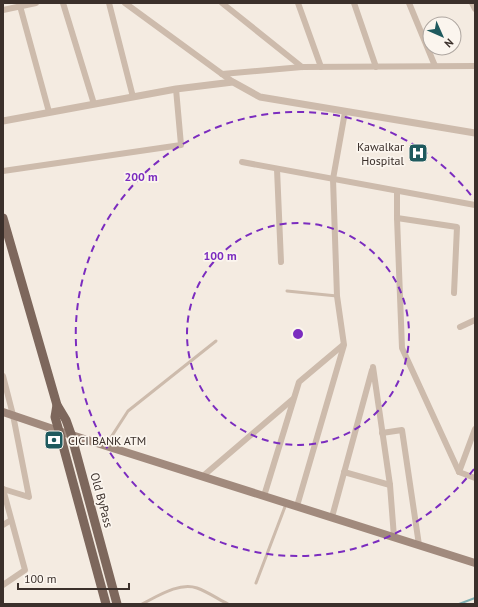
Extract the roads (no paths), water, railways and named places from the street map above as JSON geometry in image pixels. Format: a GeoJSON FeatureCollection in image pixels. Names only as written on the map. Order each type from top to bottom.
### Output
{"type":"FeatureCollection","features":[{"type":"Feature","properties":{"kind":"main road","name":"Old ByPass"},"geometry":{"type":"LineString","coordinates":[[3,218],[57,406],[66,420],[72,434],[117,604]]}},
{"type":"Feature","properties":{"kind":"main road","name":"Old ByPass"},"geometry":{"type":"LineString","coordinates":[[57,406],[55,417],[58,431],[106,604]]}},
{"type":"Feature","properties":{"kind":"main road"},"geometry":{"type":"LineString","coordinates":[[3,412],[58,431],[72,434],[475,563]]}},
{"type":"Feature","properties":{"kind":"street"},"geometry":{"type":"LineString","coordinates":[[3,10],[18,5],[36,3]]}},
{"type":"Feature","properties":{"kind":"street"},"geometry":{"type":"LineString","coordinates":[[63,3],[94,104]]}},
{"type":"Feature","properties":{"kind":"street"},"geometry":{"type":"LineString","coordinates":[[109,3],[132,97]]}},
{"type":"Feature","properties":{"kind":"street"},"geometry":{"type":"LineString","coordinates":[[125,3],[233,82],[260,97],[475,133]]}},
{"type":"Feature","properties":{"kind":"street"},"geometry":{"type":"LineString","coordinates":[[222,3],[302,67]]}},
{"type":"Feature","properties":{"kind":"street"},"geometry":{"type":"LineString","coordinates":[[298,3],[322,67]]}},
{"type":"Feature","properties":{"kind":"street"},"geometry":{"type":"LineString","coordinates":[[354,3],[376,67]]}},
{"type":"Feature","properties":{"kind":"street"},"geometry":{"type":"LineString","coordinates":[[408,3],[435,66]]}},
{"type":"Feature","properties":{"kind":"street"},"geometry":{"type":"LineString","coordinates":[[472,3],[475,9]]}},
{"type":"Feature","properties":{"kind":"street"},"geometry":{"type":"LineString","coordinates":[[18,5],[49,112]]}},
{"type":"Feature","properties":{"kind":"street"},"geometry":{"type":"LineString","coordinates":[[222,74],[302,67],[475,66]]}},
{"type":"Feature","properties":{"kind":"street"},"geometry":{"type":"LineString","coordinates":[[3,121],[176,89],[233,82]]}},
{"type":"Feature","properties":{"kind":"street"},"geometry":{"type":"LineString","coordinates":[[3,171],[181,145],[176,89]]}},
{"type":"Feature","properties":{"kind":"street"},"geometry":{"type":"LineString","coordinates":[[297,506],[344,345],[337,296],[333,179],[345,112]]}},
{"type":"Feature","properties":{"kind":"street"},"geometry":{"type":"LineString","coordinates":[[242,162],[475,205]]}},
{"type":"Feature","properties":{"kind":"street"},"geometry":{"type":"LineString","coordinates":[[277,169],[281,262]]}},
{"type":"Feature","properties":{"kind":"street"},"geometry":{"type":"LineString","coordinates":[[397,191],[402,348],[459,472],[475,478]]}},
{"type":"Feature","properties":{"kind":"street"},"geometry":{"type":"LineString","coordinates":[[397,218],[457,226],[454,293]]}},
{"type":"Feature","properties":{"kind":"street"},"geometry":{"type":"LineString","coordinates":[[460,327],[475,320]]}},
{"type":"Feature","properties":{"kind":"street"},"geometry":{"type":"LineString","coordinates":[[264,496],[299,382],[344,345]]}},
{"type":"Feature","properties":{"kind":"street"},"geometry":{"type":"LineString","coordinates":[[332,517],[373,367],[390,485],[394,537]]}},
{"type":"Feature","properties":{"kind":"street"},"geometry":{"type":"LineString","coordinates":[[3,376],[13,415],[29,497],[3,489]]}},
{"type":"Feature","properties":{"kind":"street"},"geometry":{"type":"LineString","coordinates":[[203,476],[294,398]]}},
{"type":"Feature","properties":{"kind":"street"},"geometry":{"type":"LineString","coordinates":[[459,472],[475,429]]}},
{"type":"Feature","properties":{"kind":"street"},"geometry":{"type":"LineString","coordinates":[[382,433],[402,430],[419,545]]}},
{"type":"Feature","properties":{"kind":"street"},"geometry":{"type":"LineString","coordinates":[[344,472],[390,485]]}},
{"type":"Feature","properties":{"kind":"street"},"geometry":{"type":"LineString","coordinates":[[3,489],[24,570],[3,585]]}},
{"type":"Feature","properties":{"kind":"street"},"geometry":{"type":"LineString","coordinates":[[3,525],[11,520]]}},
{"type":"Feature","properties":{"kind":"lane"},"geometry":{"type":"LineString","coordinates":[[286,291],[337,296]]}},
{"type":"Feature","properties":{"kind":"lane"},"geometry":{"type":"LineString","coordinates":[[106,445],[128,411],[216,341]]}},
{"type":"Feature","properties":{"kind":"lane"},"geometry":{"type":"LineString","coordinates":[[256,583],[286,503]]}},
{"type":"Feature","properties":{"kind":"lane"},"geometry":{"type":"LineString","coordinates":[[142,604],[174,589],[189,586],[198,588],[228,604]]}},
{"type":"Feature","properties":{"kind":"waterway"},"geometry":{"type":"LineString","coordinates":[[459,604],[475,598]]}},
{"type":"Feature","properties":{"kind":"place","name":"Kawalkar Hospital"},"geometry":{"type":"Point","coordinates":[418,153]}},
{"type":"Feature","properties":{"kind":"place","name":"CICI BANK ATM"},"geometry":{"type":"Point","coordinates":[54,440]}}]}
